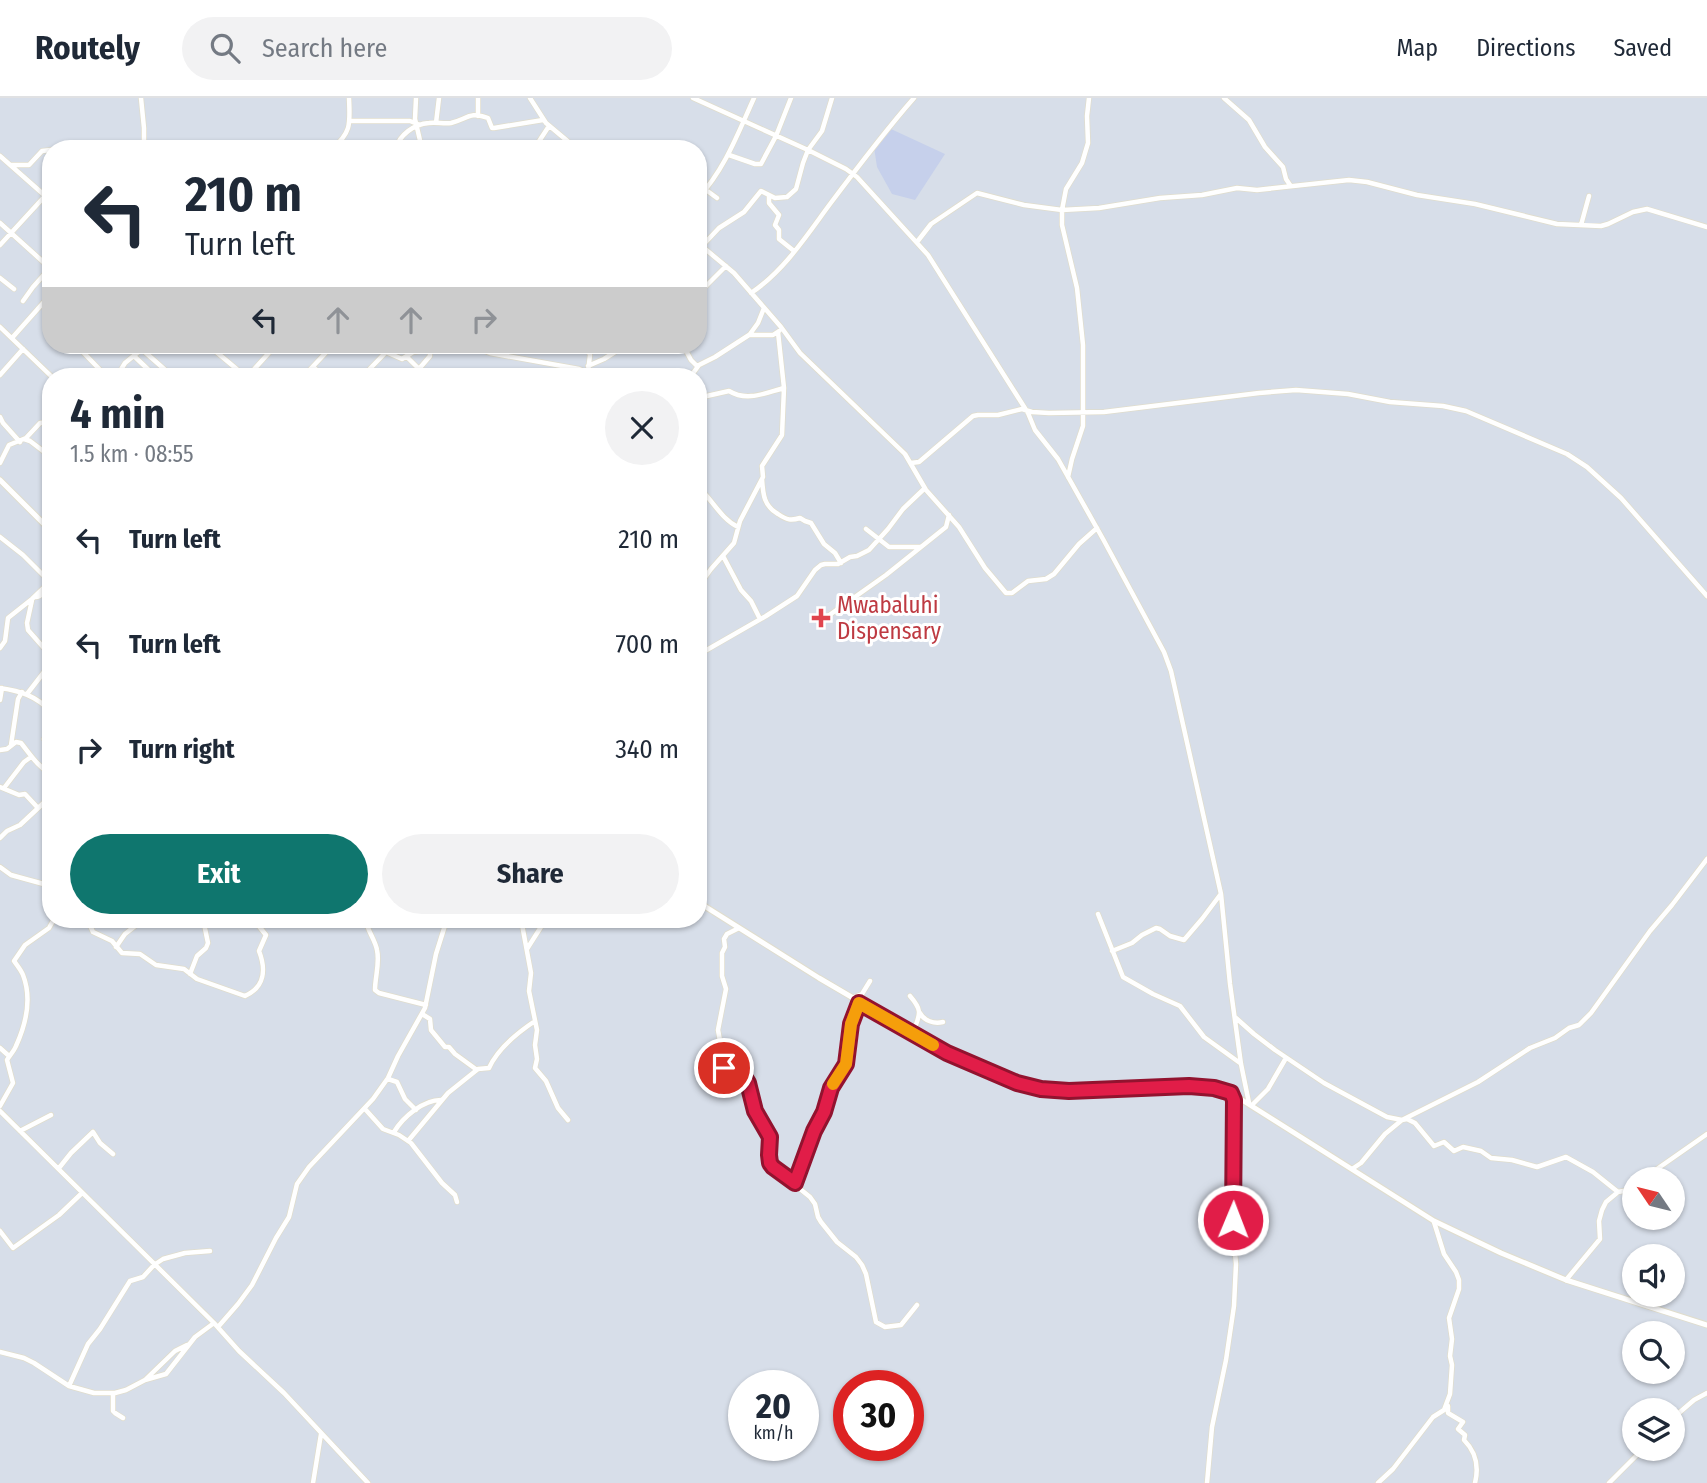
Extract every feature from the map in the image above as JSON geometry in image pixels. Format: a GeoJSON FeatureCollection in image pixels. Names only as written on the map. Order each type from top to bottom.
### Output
{"type":"FeatureCollection","features":[{"type":"Feature","properties":{"kind":"street"},"geometry":{"type":"LineString","coordinates":[[141,98],[144,140]]}},
{"type":"Feature","properties":{"kind":"street"},"geometry":{"type":"LineString","coordinates":[[342,140],[349,121],[349,98]]}},
{"type":"Feature","properties":{"kind":"street"},"geometry":{"type":"LineString","coordinates":[[416,98],[414,115],[420,140]]}},
{"type":"Feature","properties":{"kind":"street"},"geometry":{"type":"LineString","coordinates":[[436,123],[439,98]]}},
{"type":"Feature","properties":{"kind":"street"},"geometry":{"type":"LineString","coordinates":[[478,98],[478,116]]}},
{"type":"Feature","properties":{"kind":"street"},"geometry":{"type":"LineString","coordinates":[[530,98],[543,120],[566,140]]}},
{"type":"Feature","properties":{"kind":"street"},"geometry":{"type":"LineString","coordinates":[[693,98],[853,173],[917,242],[938,270],[1027,410],[1035,430],[1054,453],[1097,528],[1164,652],[1171,671],[1221,894],[1241,1064],[1250,1104]]}},
{"type":"Feature","properties":{"kind":"street"},"geometry":{"type":"LineString","coordinates":[[707,188],[729,155],[754,98]]}},
{"type":"Feature","properties":{"kind":"street"},"geometry":{"type":"LineString","coordinates":[[729,155],[759,165],[764,162],[791,98]]}},
{"type":"Feature","properties":{"kind":"street"},"geometry":{"type":"LineString","coordinates":[[707,239],[744,212],[760,192],[764,191],[775,198],[786,197],[796,189],[808,150],[822,131],[832,98]]}},
{"type":"Feature","properties":{"kind":"street"},"geometry":{"type":"LineString","coordinates":[[751,293],[794,251],[914,98]]}},
{"type":"Feature","properties":{"kind":"street"},"geometry":{"type":"LineString","coordinates":[[1068,478],[1083,430],[1083,345],[1078,297],[1062,225],[1062,210],[1066,189],[1082,163],[1088,143],[1089,98]]}},
{"type":"Feature","properties":{"kind":"street"},"geometry":{"type":"LineString","coordinates":[[1224,98],[1249,120],[1265,147],[1283,167],[1291,186]]}},
{"type":"Feature","properties":{"kind":"street"},"geometry":{"type":"LineString","coordinates":[[349,121],[406,121],[418,125],[478,116],[488,118],[494,128],[543,120]]}},
{"type":"Feature","properties":{"kind":"street"},"geometry":{"type":"LineString","coordinates":[[399,140],[418,125]]}},
{"type":"Feature","properties":{"kind":"street"},"geometry":{"type":"LineString","coordinates":[[540,140],[549,126]]}},
{"type":"Feature","properties":{"kind":"street"},"geometry":{"type":"LineString","coordinates":[[10,165],[27,166],[42,151]]}},
{"type":"Feature","properties":{"kind":"street"},"geometry":{"type":"LineString","coordinates":[[0,156],[42,193]]}},
{"type":"Feature","properties":{"kind":"street"},"geometry":{"type":"LineString","coordinates":[[917,242],[934,222],[977,193],[1024,205],[1062,210],[1213,194],[1237,188],[1257,190],[1349,180],[1417,195],[1473,203],[1557,224],[1608,224],[1633,212],[1647,209],[1707,227]]}},
{"type":"Feature","properties":{"kind":"street"},"geometry":{"type":"LineString","coordinates":[[707,191],[717,198]]}},
{"type":"Feature","properties":{"kind":"street"},"geometry":{"type":"LineString","coordinates":[[1581,225],[1589,195]]}},
{"type":"Feature","properties":{"kind":"street"},"geometry":{"type":"LineString","coordinates":[[769,196],[769,204],[779,215],[775,225],[779,230],[779,239],[794,251]]}},
{"type":"Feature","properties":{"kind":"street"},"geometry":{"type":"LineString","coordinates":[[0,246],[42,199]]}},
{"type":"Feature","properties":{"kind":"street"},"geometry":{"type":"LineString","coordinates":[[0,223],[42,262]]}},
{"type":"Feature","properties":{"kind":"street"},"geometry":{"type":"LineString","coordinates":[[707,251],[726,266],[751,293],[800,353],[896,444],[925,488],[949,515],[1004,591],[1015,592],[1028,581],[1046,579],[1055,574],[1079,544],[1097,528]]}},
{"type":"Feature","properties":{"kind":"street"},"geometry":{"type":"LineString","coordinates":[[707,285],[726,266]]}},
{"type":"Feature","properties":{"kind":"street"},"geometry":{"type":"LineString","coordinates":[[23,301],[42,277]]}},
{"type":"Feature","properties":{"kind":"street"},"geometry":{"type":"LineString","coordinates":[[0,278],[14,289]]}},
{"type":"Feature","properties":{"kind":"street"},"geometry":{"type":"LineString","coordinates":[[12,338],[42,304]]}},
{"type":"Feature","properties":{"kind":"street"},"geometry":{"type":"LineString","coordinates":[[688,354],[697,366],[750,335],[764,308]]}},
{"type":"Feature","properties":{"kind":"street"},"geometry":{"type":"LineString","coordinates":[[0,327],[43,368]]}},
{"type":"Feature","properties":{"kind":"street"},"geometry":{"type":"LineString","coordinates":[[750,335],[773,335],[779,330]]}},
{"type":"Feature","properties":{"kind":"street"},"geometry":{"type":"LineString","coordinates":[[779,330],[785,388],[783,433],[763,465],[764,498],[768,507],[786,519],[800,518],[811,523],[824,544],[835,553],[841,563]]}},
{"type":"Feature","properties":{"kind":"street"},"geometry":{"type":"LineString","coordinates":[[0,375],[23,349]]}},
{"type":"Feature","properties":{"kind":"street"},"geometry":{"type":"LineString","coordinates":[[85,354],[98,368]]}},
{"type":"Feature","properties":{"kind":"street"},"geometry":{"type":"LineString","coordinates":[[122,368],[136,354]]}},
{"type":"Feature","properties":{"kind":"street"},"geometry":{"type":"LineString","coordinates":[[148,354],[163,368]]}},
{"type":"Feature","properties":{"kind":"street"},"geometry":{"type":"LineString","coordinates":[[219,354],[237,368]]}},
{"type":"Feature","properties":{"kind":"street"},"geometry":{"type":"LineString","coordinates":[[254,368],[268,354]]}},
{"type":"Feature","properties":{"kind":"street"},"geometry":{"type":"LineString","coordinates":[[313,367],[324,354]]}},
{"type":"Feature","properties":{"kind":"street"},"geometry":{"type":"LineString","coordinates":[[371,368],[384,354]]}},
{"type":"Feature","properties":{"kind":"street"},"geometry":{"type":"LineString","coordinates":[[390,354],[401,359],[412,354]]}},
{"type":"Feature","properties":{"kind":"street"},"geometry":{"type":"LineString","coordinates":[[420,368],[430,354]]}},
{"type":"Feature","properties":{"kind":"street"},"geometry":{"type":"LineString","coordinates":[[497,354],[574,368]]}},
{"type":"Feature","properties":{"kind":"street"},"geometry":{"type":"LineString","coordinates":[[589,354],[588,366],[612,354]]}},
{"type":"Feature","properties":{"kind":"street"},"geometry":{"type":"LineString","coordinates":[[134,356],[147,368]]}},
{"type":"Feature","properties":{"kind":"street"},"geometry":{"type":"LineString","coordinates":[[409,356],[418,368]]}},
{"type":"Feature","properties":{"kind":"street"},"geometry":{"type":"LineString","coordinates":[[707,396],[729,391],[738,396],[749,397],[785,388]]}},
{"type":"Feature","properties":{"kind":"street"},"geometry":{"type":"LineString","coordinates":[[911,463],[919,462],[973,416],[998,415],[1020,409],[1044,413],[1084,413],[1296,390],[1348,394],[1418,406],[1443,406],[1466,411],[1567,454],[1587,467],[1621,498],[1707,596]]}},
{"type":"Feature","properties":{"kind":"street"},"geometry":{"type":"LineString","coordinates":[[0,417],[22,440],[30,441],[42,450]]}},
{"type":"Feature","properties":{"kind":"street"},"geometry":{"type":"LineString","coordinates":[[0,463],[7,447],[22,440],[42,422]]}},
{"type":"Feature","properties":{"kind":"street"},"geometry":{"type":"LineString","coordinates":[[707,575],[734,543],[738,527],[762,479]]}},
{"type":"Feature","properties":{"kind":"street"},"geometry":{"type":"LineString","coordinates":[[0,480],[42,522]]}},
{"type":"Feature","properties":{"kind":"street"},"geometry":{"type":"LineString","coordinates":[[707,652],[797,596],[817,568],[824,564],[841,563],[869,550],[903,509],[925,488]]}},
{"type":"Feature","properties":{"kind":"street"},"geometry":{"type":"LineString","coordinates":[[707,494],[729,522],[738,527]]}},
{"type":"Feature","properties":{"kind":"street"},"geometry":{"type":"LineString","coordinates":[[828,616],[946,527],[949,515]]}},
{"type":"Feature","properties":{"kind":"street"},"geometry":{"type":"LineString","coordinates":[[866,529],[892,547],[921,547]]}},
{"type":"Feature","properties":{"kind":"street"},"geometry":{"type":"LineString","coordinates":[[0,537],[42,573]]}},
{"type":"Feature","properties":{"kind":"street"},"geometry":{"type":"LineString","coordinates":[[723,556],[740,590],[752,602],[761,619]]}},
{"type":"Feature","properties":{"kind":"street"},"geometry":{"type":"LineString","coordinates":[[0,648],[6,640],[8,618],[42,589]]}},
{"type":"Feature","properties":{"kind":"street"},"geometry":{"type":"LineString","coordinates":[[33,598],[42,594]]}},
{"type":"Feature","properties":{"kind":"street"},"geometry":{"type":"LineString","coordinates":[[33,598],[28,630],[42,646]]}},
{"type":"Feature","properties":{"kind":"street"},"geometry":{"type":"LineString","coordinates":[[11,746],[18,699],[42,673]]}},
{"type":"Feature","properties":{"kind":"street"},"geometry":{"type":"LineString","coordinates":[[0,701],[1,688],[25,693],[42,704]]}},
{"type":"Feature","properties":{"kind":"street"},"geometry":{"type":"LineString","coordinates":[[0,750],[21,743],[42,768]]}},
{"type":"Feature","properties":{"kind":"street"},"geometry":{"type":"LineString","coordinates":[[2,788],[31,757]]}},
{"type":"Feature","properties":{"kind":"street"},"geometry":{"type":"LineString","coordinates":[[2,788],[25,794],[38,808]]}},
{"type":"Feature","properties":{"kind":"street"},"geometry":{"type":"LineString","coordinates":[[0,838],[42,805]]}},
{"type":"Feature","properties":{"kind":"street"},"geometry":{"type":"LineString","coordinates":[[1350,1170],[1362,1163],[1385,1134],[1402,1120],[1478,1082],[1530,1048],[1580,1024],[1707,859]]}},
{"type":"Feature","properties":{"kind":"street"},"geometry":{"type":"LineString","coordinates":[[0,867],[12,874],[42,883]]}},
{"type":"Feature","properties":{"kind":"street"},"geometry":{"type":"LineString","coordinates":[[1112,951],[1132,943],[1156,928],[1184,940],[1221,894]]}},
{"type":"Feature","properties":{"kind":"street"},"geometry":{"type":"LineString","coordinates":[[707,908],[859,1003],[966,1062],[1017,1083],[1041,1089],[1069,1091],[1189,1086],[1214,1088],[1231,1093],[1434,1221],[1566,1280],[1707,1325]]}},
{"type":"Feature","properties":{"kind":"street"},"geometry":{"type":"LineString","coordinates":[[1097,914],[1123,977],[1180,1006],[1204,1037],[1241,1064]]}},
{"type":"Feature","properties":{"kind":"street"},"geometry":{"type":"LineString","coordinates":[[49,928],[25,945],[15,959],[23,975],[27,1010],[16,1045],[9,1056],[8,1064],[13,1082],[0,1109],[284,1394],[368,1483]]}},
{"type":"Feature","properties":{"kind":"street"},"geometry":{"type":"LineString","coordinates":[[92,928],[94,932],[111,940],[122,953],[140,954],[156,965],[184,969],[197,979],[243,996],[250,994],[263,976],[259,951],[265,933],[261,928]]}},
{"type":"Feature","properties":{"kind":"street"},"geometry":{"type":"LineString","coordinates":[[116,947],[133,928]]}},
{"type":"Feature","properties":{"kind":"street"},"geometry":{"type":"LineString","coordinates":[[190,974],[197,956],[208,943],[205,928]]}},
{"type":"Feature","properties":{"kind":"street"},"geometry":{"type":"LineString","coordinates":[[368,928],[378,954],[375,990],[426,1005]]}},
{"type":"Feature","properties":{"kind":"street"},"geometry":{"type":"LineString","coordinates":[[145,1380],[175,1351],[216,1325],[238,1304],[252,1285],[289,1217],[300,1178],[365,1109],[387,1079],[426,1005],[436,954],[445,928]]}},
{"type":"Feature","properties":{"kind":"street"},"geometry":{"type":"LineString","coordinates":[[523,928],[531,973],[529,988],[537,1030],[537,1059],[534,1068],[546,1081],[558,1108],[568,1120]]}},
{"type":"Feature","properties":{"kind":"street"},"geometry":{"type":"LineString","coordinates":[[527,949],[540,928]]}},
{"type":"Feature","properties":{"kind":"street"},"geometry":{"type":"LineString","coordinates":[[739,928],[726,934],[723,942],[725,947],[722,953],[722,976],[726,989],[718,1030],[721,1063],[723,1067],[740,1070],[748,1083],[755,1111],[770,1137],[770,1163],[813,1200],[819,1220],[837,1242],[862,1265],[877,1323],[887,1328],[901,1325],[917,1305]]}},
{"type":"Feature","properties":{"kind":"street"},"geometry":{"type":"LineString","coordinates":[[852,998],[862,995],[870,981]]}},
{"type":"Feature","properties":{"kind":"street"},"geometry":{"type":"LineString","coordinates":[[910,996],[919,1007],[913,1033]]}},
{"type":"Feature","properties":{"kind":"street"},"geometry":{"type":"LineString","coordinates":[[795,1183],[831,1088],[846,1064],[851,1024],[859,1003]]}},
{"type":"Feature","properties":{"kind":"street"},"geometry":{"type":"LineString","coordinates":[[919,1012],[928,1021],[943,1022]]}},
{"type":"Feature","properties":{"kind":"street"},"geometry":{"type":"LineString","coordinates":[[422,1014],[430,1019],[431,1030],[445,1047],[449,1047],[477,1070]]}},
{"type":"Feature","properties":{"kind":"street"},"geometry":{"type":"LineString","coordinates":[[1236,1017],[1254,1034],[1324,1083],[1387,1117],[1407,1119],[1415,1123],[1434,1146],[1444,1142],[1454,1151],[1463,1147],[1480,1151],[1491,1158],[1537,1167],[1566,1157],[1593,1172],[1618,1192]]}},
{"type":"Feature","properties":{"kind":"street"},"geometry":{"type":"LineString","coordinates":[[408,1141],[442,1100],[468,1076],[481,1068],[489,1068],[506,1045],[534,1021]]}},
{"type":"Feature","properties":{"kind":"street"},"geometry":{"type":"LineString","coordinates":[[0,1048],[9,1056]]}},
{"type":"Feature","properties":{"kind":"street"},"geometry":{"type":"LineString","coordinates":[[1250,1104],[1268,1089],[1286,1058]]}},
{"type":"Feature","properties":{"kind":"street"},"geometry":{"type":"LineString","coordinates":[[387,1079],[397,1082],[405,1099],[416,1110]]}},
{"type":"Feature","properties":{"kind":"street"},"geometry":{"type":"LineString","coordinates":[[1207,1483],[1212,1427],[1234,1307],[1234,1105],[1231,1093]]}},
{"type":"Feature","properties":{"kind":"street"},"geometry":{"type":"LineString","coordinates":[[394,1132],[416,1110],[435,1100],[442,1100]]}},
{"type":"Feature","properties":{"kind":"street"},"geometry":{"type":"LineString","coordinates":[[365,1109],[383,1129],[408,1141],[455,1195],[457,1202]]}},
{"type":"Feature","properties":{"kind":"street"},"geometry":{"type":"LineString","coordinates":[[20,1131],[51,1115]]}},
{"type":"Feature","properties":{"kind":"street"},"geometry":{"type":"LineString","coordinates":[[59,1168],[93,1132],[113,1154]]}},
{"type":"Feature","properties":{"kind":"street"},"geometry":{"type":"LineString","coordinates":[[1660,1167],[1707,1134]]}},
{"type":"Feature","properties":{"kind":"street"},"geometry":{"type":"LineString","coordinates":[[1566,1280],[1600,1240],[1600,1222],[1606,1202],[1622,1191]]}},
{"type":"Feature","properties":{"kind":"street"},"geometry":{"type":"LineString","coordinates":[[0,1231],[13,1248],[59,1215],[83,1192]]}},
{"type":"Feature","properties":{"kind":"street"},"geometry":{"type":"LineString","coordinates":[[1378,1483],[1393,1469],[1433,1417],[1444,1410],[1450,1394],[1452,1339],[1449,1318],[1459,1289],[1459,1280],[1444,1254],[1434,1221]]}},
{"type":"Feature","properties":{"kind":"street"},"geometry":{"type":"LineString","coordinates":[[69,1386],[88,1344],[130,1282],[146,1275],[163,1259],[210,1251]]}},
{"type":"Feature","properties":{"kind":"street"},"geometry":{"type":"LineString","coordinates":[[0,1352],[34,1363],[69,1386],[94,1393],[113,1393],[166,1374],[190,1343]]}},
{"type":"Feature","properties":{"kind":"street"},"geometry":{"type":"LineString","coordinates":[[113,1393],[113,1411],[123,1418]]}},
{"type":"Feature","properties":{"kind":"street"},"geometry":{"type":"LineString","coordinates":[[1685,1408],[1707,1393]]}},
{"type":"Feature","properties":{"kind":"street"},"geometry":{"type":"LineString","coordinates":[[1448,1402],[1448,1413],[1463,1422],[1458,1429],[1465,1435],[1464,1440],[1473,1451],[1477,1469],[1475,1483]]}},
{"type":"Feature","properties":{"kind":"street"},"geometry":{"type":"LineString","coordinates":[[313,1483],[321,1433]]}},
{"type":"Feature","properties":{"kind":"street"},"geometry":{"type":"LineString","coordinates":[[1609,1483],[1631,1461]]}},
{"type":"Feature","properties":{"kind":"shaded area"},"geometry":{"type":"Polygon","coordinates":[[[891,129],[945,154],[915,200],[892,194],[877,167],[874,147],[891,129]]]}},
{"type":"Feature","properties":{"kind":"slow traffic"},"geometry":{"type":"LineString","coordinates":[[833,1084],[846,1064],[851,1024],[859,1003],[933,1045]]}},
{"type":"Feature","properties":{"kind":"place","name":"Mwabaluhi Dispensary"},"geometry":{"type":"Point","coordinates":[821,618]}},
{"type":"Feature","properties":{"kind":"route"},"geometry":{"type":"LineString","coordinates":[[724,1068],[740,1070],[751,1090],[755,1111],[770,1137],[770,1163],[795,1183],[831,1088],[846,1064],[851,1024],[859,1003],[966,1062],[1017,1083],[1041,1089],[1069,1091],[1203,1086],[1231,1093],[1234,1100],[1233,1220]]}}]}
